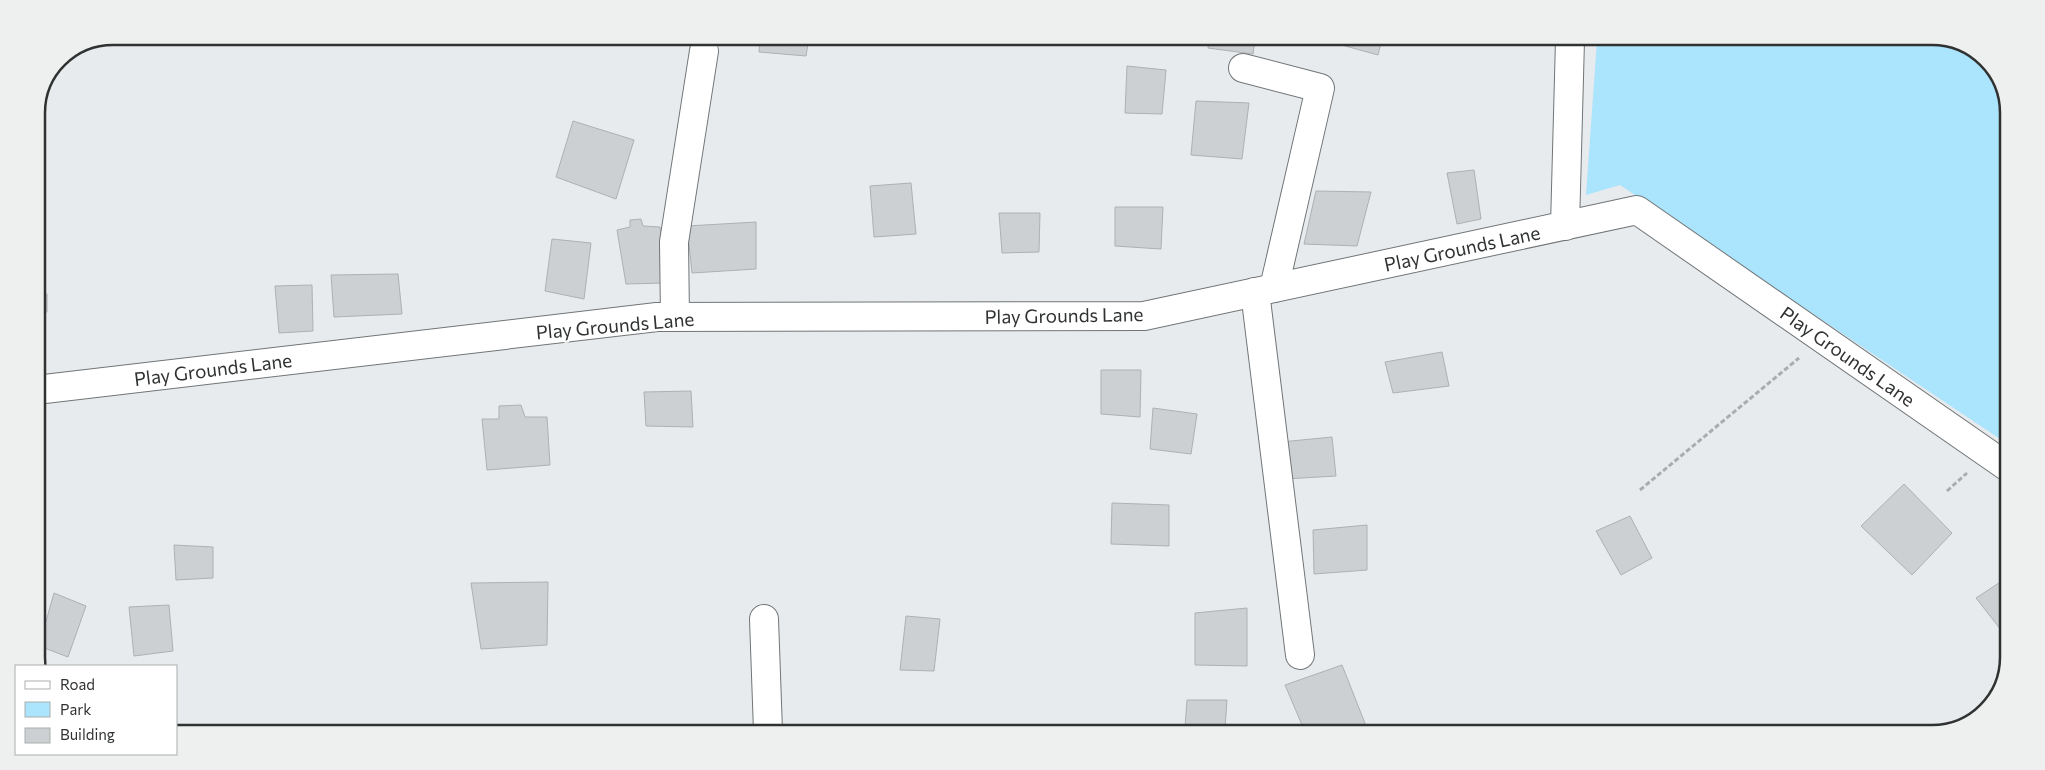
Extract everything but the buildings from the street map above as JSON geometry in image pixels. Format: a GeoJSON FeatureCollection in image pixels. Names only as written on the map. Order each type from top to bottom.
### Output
{"type":"FeatureCollection","features":[{"type":"Feature","properties":{"kind":"street"},"geometry":{"type":"LineString","coordinates":[[1565,226],[1570,45]]}},
{"type":"Feature","properties":{"kind":"street"},"geometry":{"type":"LineString","coordinates":[[675,317],[674,242],[704,51]]}},
{"type":"Feature","properties":{"kind":"street"},"geometry":{"type":"LineString","coordinates":[[1243,68],[1320,88],[1265,290],[1300,655]]}},
{"type":"Feature","properties":{"kind":"street","name":"Play Grounds Lane"},"geometry":{"type":"LineString","coordinates":[[45,389],[657,317],[1144,316],[1637,210],[2000,462]]}},
{"type":"Feature","properties":{"kind":"street"},"geometry":{"type":"LineString","coordinates":[[764,619],[768,725]]}},
{"type":"Feature","properties":{"kind":"path"},"geometry":{"type":"LineString","coordinates":[[1640,490],[1822,338]]}},
{"type":"Feature","properties":{"kind":"green space"},"geometry":{"type":"Polygon","coordinates":[[[1597,45],[1932,45],[1954,49],[1966,54],[1980,65],[1991,79],[1999,100],[2000,109],[2000,439],[1620,185],[1586,195],[1597,45]]]}}]}
